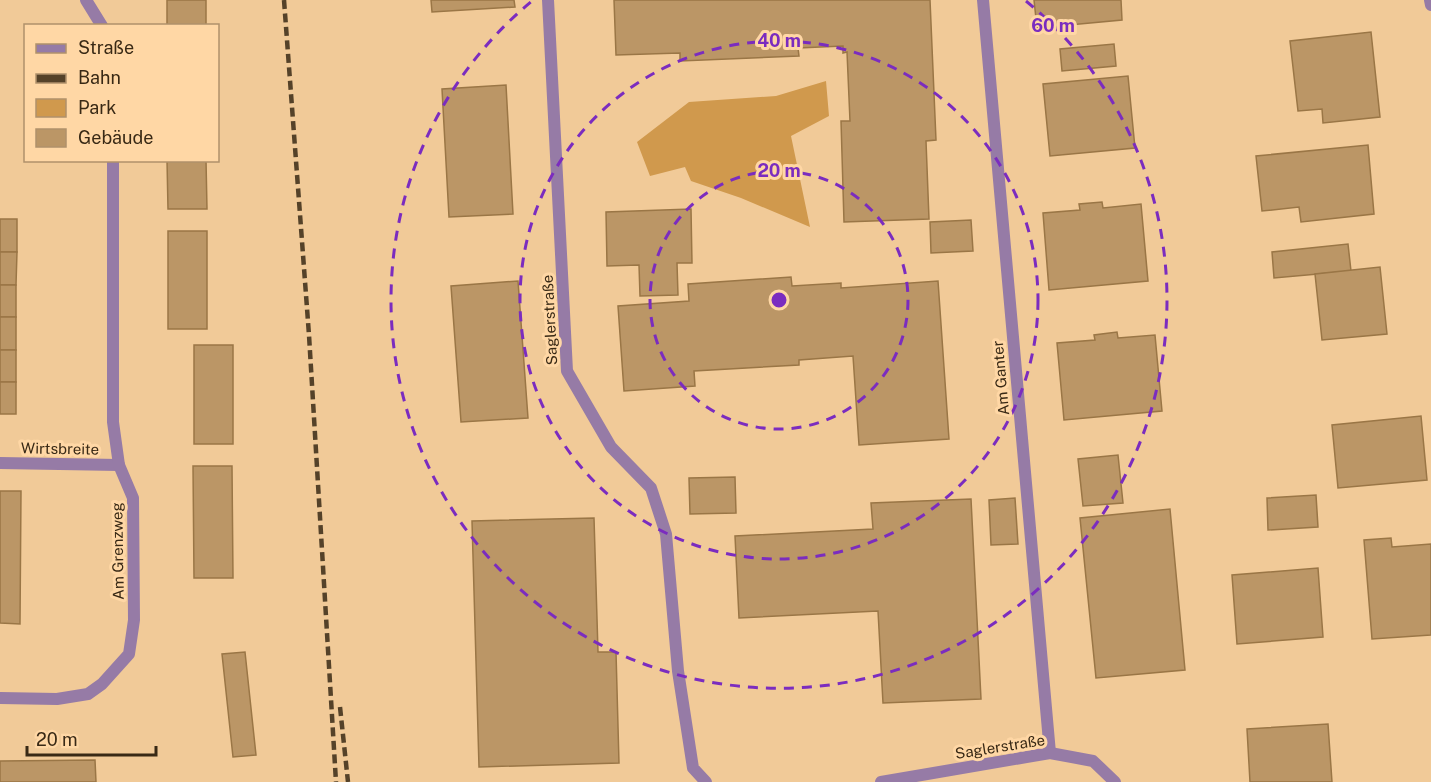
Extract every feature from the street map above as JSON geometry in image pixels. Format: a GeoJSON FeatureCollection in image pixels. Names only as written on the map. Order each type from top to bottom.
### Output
{"type":"FeatureCollection","features":[{"type":"Feature","properties":{"kind":"street"},"geometry":{"type":"LineString","coordinates":[[86,0],[101,24]]}},
{"type":"Feature","properties":{"kind":"street","name":"Saglerstraße"},"geometry":{"type":"LineString","coordinates":[[548,0],[567,371],[611,447],[651,488],[659,511],[666,534],[678,671],[693,768],[706,782]]}},
{"type":"Feature","properties":{"kind":"street","name":"Am Ganter"},"geometry":{"type":"LineString","coordinates":[[982,0],[1050,753]]}},
{"type":"Feature","properties":{"kind":"street","name":"Am Grenzweg"},"geometry":{"type":"LineString","coordinates":[[0,698],[57,699],[88,694],[102,684],[129,654],[134,620],[133,498],[119,465],[113,422],[113,162]]}},
{"type":"Feature","properties":{"kind":"street","name":"Wirtsbreite"},"geometry":{"type":"LineString","coordinates":[[0,463],[119,465]]}},
{"type":"Feature","properties":{"kind":"street","name":"Saglerstraße"},"geometry":{"type":"LineString","coordinates":[[881,782],[1050,753],[1093,761],[1115,782]]}},
{"type":"Feature","properties":{"kind":"green space"},"geometry":{"type":"Polygon","coordinates":[[[826,81],[829,116],[791,136],[810,227],[741,198],[691,181],[685,167],[650,176],[637,142],[689,102],[776,96],[826,81]]]}},
{"type":"Feature","properties":{"kind":"building"},"geometry":{"type":"Polygon","coordinates":[[[167,0],[206,0],[206,24],[167,24],[167,0]]]}},
{"type":"Feature","properties":{"kind":"building"},"geometry":{"type":"Polygon","coordinates":[[[431,0],[514,0],[515,7],[432,12],[431,0]]]}},
{"type":"Feature","properties":{"kind":"building"},"geometry":{"type":"Polygon","coordinates":[[[614,0],[930,0],[936,140],[926,141],[929,219],[844,222],[841,121],[850,121],[847,52],[843,53],[843,46],[798,48],[799,56],[680,61],[680,53],[616,55],[614,0]]]}},
{"type":"Feature","properties":{"kind":"building"},"geometry":{"type":"Polygon","coordinates":[[[1034,0],[1121,0],[1122,20],[1037,28],[1034,0]]]}},
{"type":"Feature","properties":{"kind":"building"},"geometry":{"type":"Polygon","coordinates":[[[1371,32],[1380,117],[1323,123],[1322,109],[1298,111],[1290,41],[1371,32]]]}},
{"type":"Feature","properties":{"kind":"building"},"geometry":{"type":"Polygon","coordinates":[[[1114,44],[1116,66],[1062,71],[1060,49],[1114,44]]]}},
{"type":"Feature","properties":{"kind":"building"},"geometry":{"type":"Polygon","coordinates":[[[1128,76],[1135,148],[1050,156],[1043,84],[1128,76]]]}},
{"type":"Feature","properties":{"kind":"building"},"geometry":{"type":"Polygon","coordinates":[[[506,85],[513,214],[449,217],[442,89],[506,85]]]}},
{"type":"Feature","properties":{"kind":"building"},"geometry":{"type":"Polygon","coordinates":[[[1368,145],[1374,214],[1301,222],[1299,207],[1262,211],[1256,156],[1368,145]]]}},
{"type":"Feature","properties":{"kind":"building"},"geometry":{"type":"Polygon","coordinates":[[[167,162],[206,162],[207,209],[168,209],[167,162]]]}},
{"type":"Feature","properties":{"kind":"building"},"geometry":{"type":"Polygon","coordinates":[[[1102,202],[1103,208],[1141,204],[1148,281],[1049,290],[1043,213],[1080,210],[1079,204],[1102,202]]]}},
{"type":"Feature","properties":{"kind":"building"},"geometry":{"type":"Polygon","coordinates":[[[691,209],[692,263],[677,263],[678,295],[640,296],[639,265],[607,266],[606,212],[691,209]]]}},
{"type":"Feature","properties":{"kind":"building"},"geometry":{"type":"Polygon","coordinates":[[[0,219],[17,219],[17,252],[0,252],[0,219]]]}},
{"type":"Feature","properties":{"kind":"building"},"geometry":{"type":"Polygon","coordinates":[[[971,220],[973,251],[931,253],[930,222],[971,220]]]}},
{"type":"Feature","properties":{"kind":"building"},"geometry":{"type":"Polygon","coordinates":[[[168,231],[207,231],[207,329],[168,329],[168,231]]]}},
{"type":"Feature","properties":{"kind":"building"},"geometry":{"type":"Polygon","coordinates":[[[1348,244],[1351,271],[1274,278],[1272,252],[1348,244]]]}},
{"type":"Feature","properties":{"kind":"building"},"geometry":{"type":"Polygon","coordinates":[[[0,252],[17,252],[16,285],[0,285],[0,252]]]}},
{"type":"Feature","properties":{"kind":"building"},"geometry":{"type":"Polygon","coordinates":[[[1380,267],[1387,334],[1322,340],[1315,274],[1380,267]]]}},
{"type":"Feature","properties":{"kind":"building"},"geometry":{"type":"Polygon","coordinates":[[[791,277],[792,286],[841,283],[841,288],[938,281],[949,439],[859,445],[853,356],[799,360],[799,365],[694,371],[695,386],[624,391],[618,306],[689,301],[688,284],[791,277]]]}},
{"type":"Feature","properties":{"kind":"building"},"geometry":{"type":"Polygon","coordinates":[[[518,281],[528,418],[461,422],[451,286],[518,281]]]}},
{"type":"Feature","properties":{"kind":"building"},"geometry":{"type":"Polygon","coordinates":[[[0,285],[16,285],[16,317],[0,317],[0,285]]]}},
{"type":"Feature","properties":{"kind":"building"},"geometry":{"type":"Polygon","coordinates":[[[0,317],[16,317],[16,350],[0,350],[0,317]]]}},
{"type":"Feature","properties":{"kind":"building"},"geometry":{"type":"Polygon","coordinates":[[[1117,332],[1118,338],[1155,335],[1162,411],[1064,420],[1057,343],[1095,340],[1094,335],[1117,332]]]}},
{"type":"Feature","properties":{"kind":"building"},"geometry":{"type":"Polygon","coordinates":[[[194,345],[233,345],[233,444],[194,444],[194,345]]]}},
{"type":"Feature","properties":{"kind":"building"},"geometry":{"type":"Polygon","coordinates":[[[0,350],[16,350],[16,382],[0,382],[0,350]]]}},
{"type":"Feature","properties":{"kind":"building"},"geometry":{"type":"Polygon","coordinates":[[[0,382],[16,382],[16,414],[0,414],[0,382]]]}},
{"type":"Feature","properties":{"kind":"building"},"geometry":{"type":"Polygon","coordinates":[[[1421,416],[1427,480],[1338,488],[1332,425],[1421,416]]]}},
{"type":"Feature","properties":{"kind":"building"},"geometry":{"type":"Polygon","coordinates":[[[1118,455],[1123,503],[1083,506],[1078,459],[1118,455]]]}},
{"type":"Feature","properties":{"kind":"building"},"geometry":{"type":"Polygon","coordinates":[[[193,466],[232,466],[233,578],[194,578],[193,466]]]}},
{"type":"Feature","properties":{"kind":"building"},"geometry":{"type":"Polygon","coordinates":[[[735,477],[736,513],[690,514],[689,478],[735,477]]]}},
{"type":"Feature","properties":{"kind":"building"},"geometry":{"type":"Polygon","coordinates":[[[0,491],[21,491],[20,624],[0,623],[0,491]]]}},
{"type":"Feature","properties":{"kind":"building"},"geometry":{"type":"Polygon","coordinates":[[[1316,495],[1318,527],[1268,530],[1267,498],[1316,495]]]}},
{"type":"Feature","properties":{"kind":"building"},"geometry":{"type":"Polygon","coordinates":[[[1015,498],[1018,544],[991,545],[989,500],[1015,498]]]}},
{"type":"Feature","properties":{"kind":"building"},"geometry":{"type":"Polygon","coordinates":[[[971,499],[981,699],[883,703],[878,611],[739,618],[735,536],[873,529],[871,503],[971,499]]]}},
{"type":"Feature","properties":{"kind":"building"},"geometry":{"type":"Polygon","coordinates":[[[1170,509],[1185,670],[1096,678],[1080,518],[1170,509]]]}},
{"type":"Feature","properties":{"kind":"building"},"geometry":{"type":"Polygon","coordinates":[[[594,518],[598,652],[616,652],[619,763],[479,767],[472,521],[594,518]]]}},
{"type":"Feature","properties":{"kind":"building"},"geometry":{"type":"Polygon","coordinates":[[[1391,538],[1392,547],[1431,544],[1431,635],[1372,639],[1364,540],[1391,538]]]}},
{"type":"Feature","properties":{"kind":"building"},"geometry":{"type":"Polygon","coordinates":[[[1318,568],[1323,637],[1237,644],[1232,575],[1318,568]]]}},
{"type":"Feature","properties":{"kind":"building"},"geometry":{"type":"Polygon","coordinates":[[[245,652],[256,755],[233,757],[222,654],[245,652]]]}},
{"type":"Feature","properties":{"kind":"building"},"geometry":{"type":"Polygon","coordinates":[[[1328,724],[1332,782],[1250,782],[1247,729],[1328,724]]]}},
{"type":"Feature","properties":{"kind":"building"},"geometry":{"type":"Polygon","coordinates":[[[95,760],[96,782],[0,782],[0,761],[95,760]]]}},
{"type":"Feature","properties":{"kind":"railway"},"geometry":{"type":"LineString","coordinates":[[284,0],[309,335],[336,782]]}},
{"type":"Feature","properties":{"kind":"railway"},"geometry":{"type":"LineString","coordinates":[[340,707],[348,782]]}}]}
